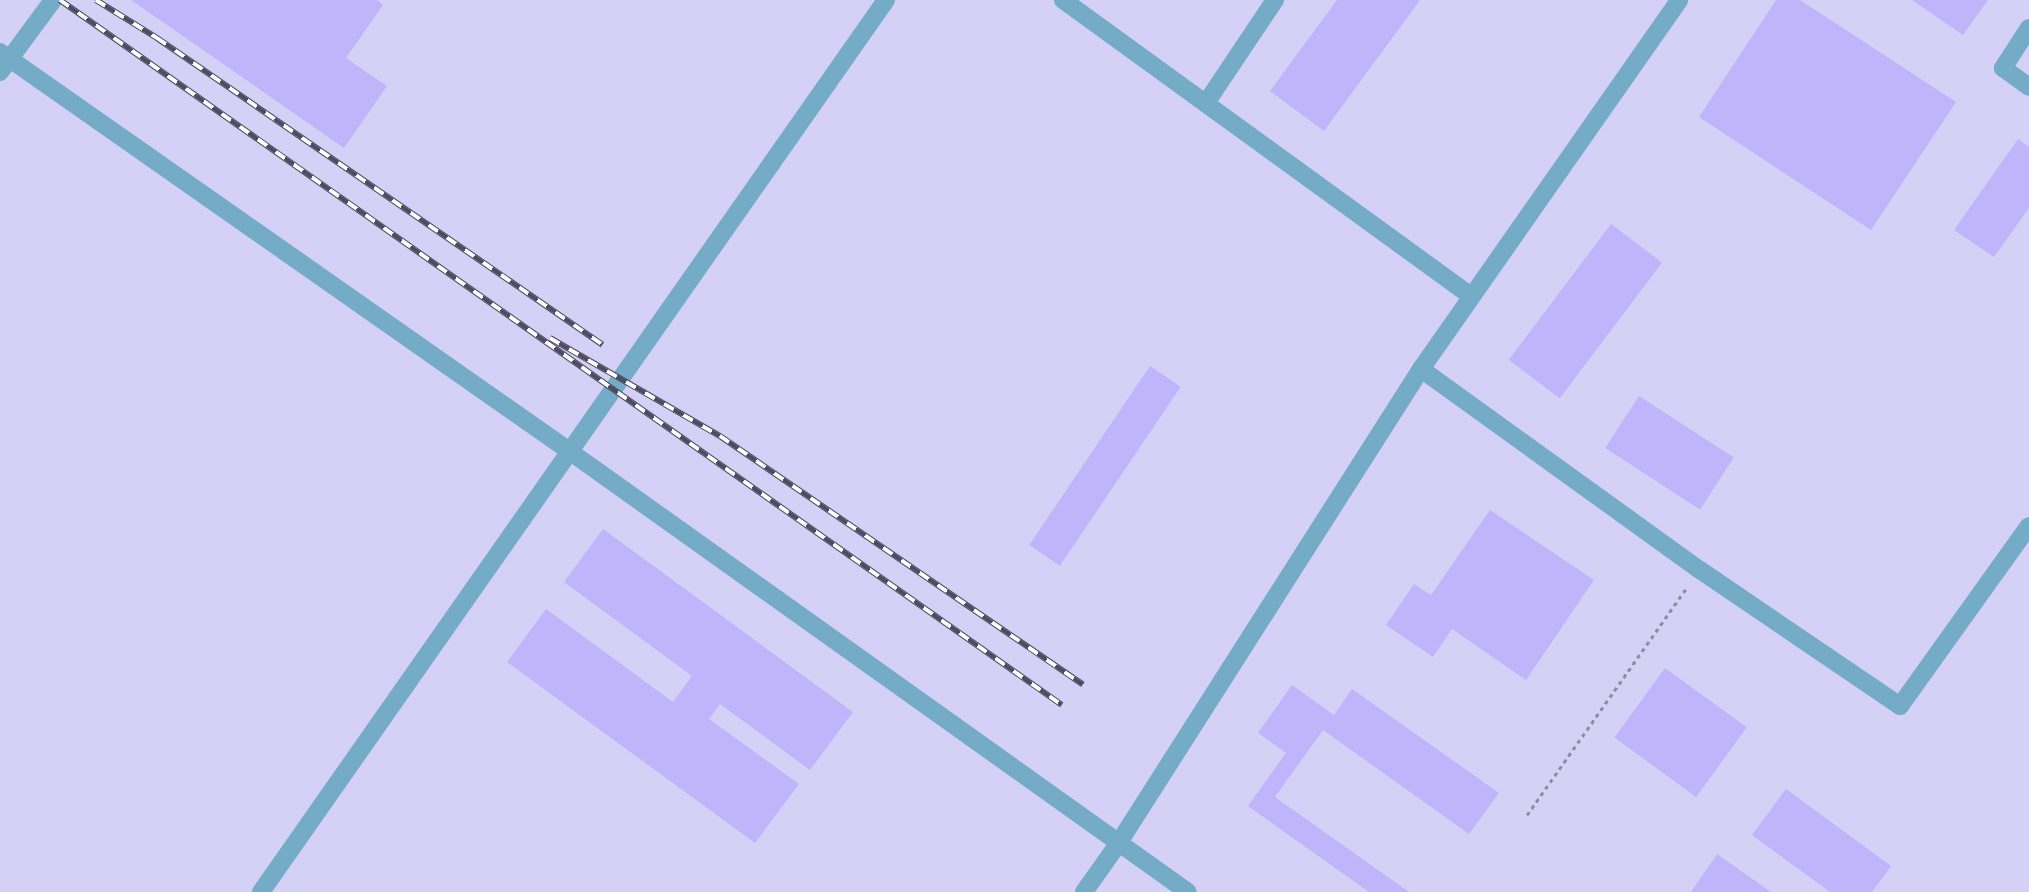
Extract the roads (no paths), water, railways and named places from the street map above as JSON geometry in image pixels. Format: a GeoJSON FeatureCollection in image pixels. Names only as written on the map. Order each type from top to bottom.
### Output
{"type":"FeatureCollection","features":[{"type":"Feature","properties":{"kind":"lane"},"geometry":{"type":"LineString","coordinates":[[53,0],[4,61],[572,453],[1118,844],[1188,892]]}},
{"type":"Feature","properties":{"kind":"lane"},"geometry":{"type":"LineString","coordinates":[[261,892],[572,453],[886,0]]}},
{"type":"Feature","properties":{"kind":"lane"},"geometry":{"type":"LineString","coordinates":[[1063,0],[1470,296]]}},
{"type":"Feature","properties":{"kind":"lane"},"geometry":{"type":"LineString","coordinates":[[1206,103],[1276,0]]}},
{"type":"Feature","properties":{"kind":"lane"},"geometry":{"type":"LineString","coordinates":[[1084,892],[1118,844],[1421,369],[1470,296],[1679,0]]}},
{"type":"Feature","properties":{"kind":"lane"},"geometry":{"type":"LineString","coordinates":[[2029,28],[2003,68],[2029,86]]}},
{"type":"Feature","properties":{"kind":"lane"},"geometry":{"type":"LineString","coordinates":[[1421,369],[1700,570],[1900,706],[2029,526]]}},
{"type":"Feature","properties":{"kind":"railway"},"geometry":{"type":"LineString","coordinates":[[60,0],[1062,705]]}},
{"type":"Feature","properties":{"kind":"railway"},"geometry":{"type":"LineString","coordinates":[[96,0],[157,38],[603,345]]}},
{"type":"Feature","properties":{"kind":"railway"},"geometry":{"type":"LineString","coordinates":[[550,338],[720,436],[1083,685]]}}]}
